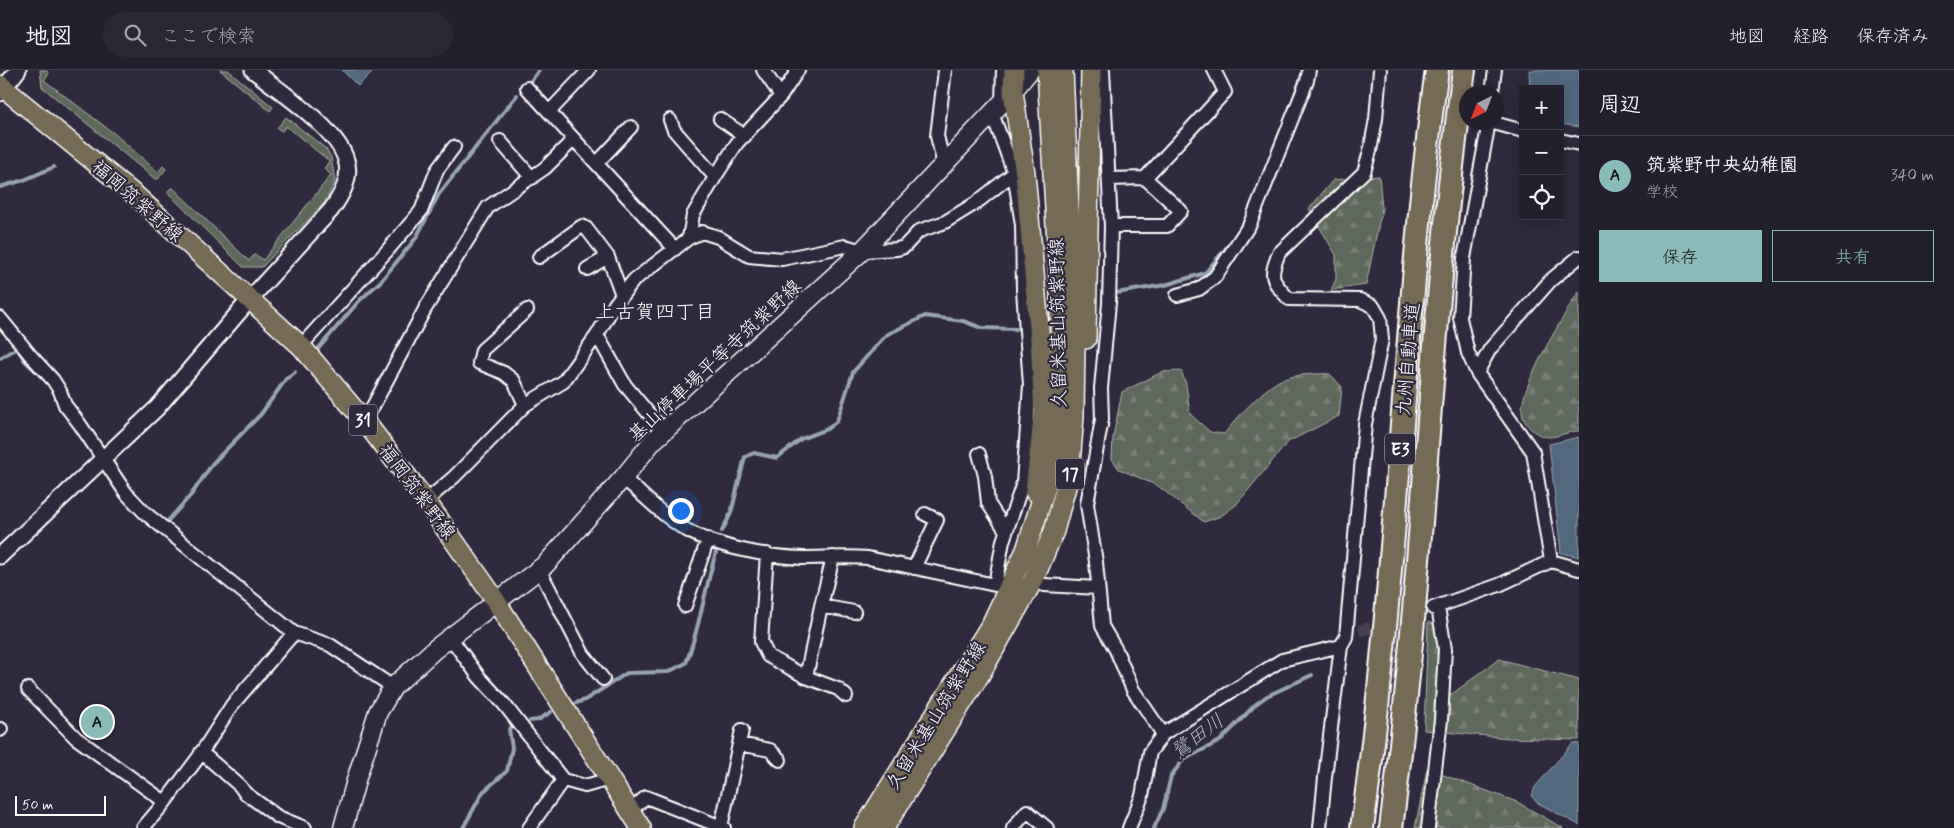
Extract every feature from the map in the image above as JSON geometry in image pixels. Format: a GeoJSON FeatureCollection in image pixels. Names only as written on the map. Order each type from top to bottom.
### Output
{"type":"FeatureCollection","features":[{"type":"Feature","properties":{"kind":"highway","name":"九州自動車道"},"geometry":{"type":"LineString","coordinates":[[1362,828],[1373,753],[1387,609],[1418,225],[1437,70]]}},
{"type":"Feature","properties":{"kind":"highway","name":"九州自動車道"},"geometry":{"type":"LineString","coordinates":[[1391,828],[1400,757],[1415,598],[1444,236],[1464,70]]}},
{"type":"Feature","properties":{"kind":"main road"},"geometry":{"type":"LineString","coordinates":[[1014,70],[1002,102],[1025,173],[1040,339],[1044,412],[1026,550]]}},
{"type":"Feature","properties":{"kind":"main road","name":"基山停車場平等寺筑紫野線"},"geometry":{"type":"LineString","coordinates":[[344,828],[378,712],[393,687],[450,638],[539,569],[623,478],[653,441],[862,251],[944,165],[1030,70]]}},
{"type":"Feature","properties":{"kind":"main road"},"geometry":{"type":"LineString","coordinates":[[1069,476],[1082,443],[1085,385],[1091,70]]}},
{"type":"Feature","properties":{"kind":"main road","name":"久留米基山筑紫野線"},"geometry":{"type":"LineString","coordinates":[[884,828],[979,676],[1033,581],[1054,531],[1069,476],[1074,416],[1075,346],[1056,75]]}},
{"type":"Feature","properties":{"kind":"main road","name":"久留米基山筑紫野線"},"geometry":{"type":"LineString","coordinates":[[864,828],[988,630],[1016,575],[1026,550],[1049,477],[1058,416],[1060,295],[1056,75]]}},
{"type":"Feature","properties":{"kind":"main road","name":"福岡筑紫野線"},"geometry":{"type":"LineString","coordinates":[[1,89],[135,195],[301,346],[364,421],[426,500],[496,602],[642,828]]}},
{"type":"Feature","properties":{"kind":"street"},"geometry":{"type":"LineString","coordinates":[[1,89],[18,70]]}},
{"type":"Feature","properties":{"kind":"street"},"geometry":{"type":"LineString","coordinates":[[0,556],[157,408],[250,299],[331,210],[342,195],[346,181],[347,161],[333,136],[253,70]]}},
{"type":"Feature","properties":{"kind":"street"},"geometry":{"type":"LineString","coordinates":[[549,112],[589,70]]}},
{"type":"Feature","properties":{"kind":"street"},"geometry":{"type":"LineString","coordinates":[[763,70],[781,96]]}},
{"type":"Feature","properties":{"kind":"street"},"geometry":{"type":"LineString","coordinates":[[689,238],[693,215],[737,143],[781,96],[798,70]]}},
{"type":"Feature","properties":{"kind":"street"},"geometry":{"type":"LineString","coordinates":[[944,165],[937,136],[946,70]]}},
{"type":"Feature","properties":{"kind":"street"},"geometry":{"type":"LineString","coordinates":[[623,478],[670,518],[691,532],[708,539],[767,554],[802,558],[868,558],[996,585],[1006,531],[1023,483],[1030,385],[1023,290],[1022,225],[1002,102],[1003,70]]}},
{"type":"Feature","properties":{"kind":"street"},"geometry":{"type":"LineString","coordinates":[[1103,70],[1111,226],[1109,302],[1101,388],[1102,419],[1087,504],[1102,626],[1119,657],[1133,690],[1163,734]]}},
{"type":"Feature","properties":{"kind":"street"},"geometry":{"type":"LineString","coordinates":[[1109,180],[1145,178],[1225,92],[1214,70]]}},
{"type":"Feature","properties":{"kind":"street"},"geometry":{"type":"LineString","coordinates":[[1177,295],[1199,289],[1215,277],[1250,224],[1307,81],[1309,70]]}},
{"type":"Feature","properties":{"kind":"street"},"geometry":{"type":"LineString","coordinates":[[1320,828],[1343,641],[1365,424],[1382,339],[1380,318],[1373,306],[1360,300],[1288,298],[1276,286],[1272,270],[1279,253],[1364,172],[1376,119],[1380,70]]}},
{"type":"Feature","properties":{"kind":"street"},"geometry":{"type":"LineString","coordinates":[[1493,85],[1495,70]]}},
{"type":"Feature","properties":{"kind":"street"},"geometry":{"type":"LineString","coordinates":[[527,88],[675,249]]}},
{"type":"Feature","properties":{"kind":"street"},"geometry":{"type":"LineString","coordinates":[[720,119],[745,136]]}},
{"type":"Feature","properties":{"kind":"street"},"geometry":{"type":"LineString","coordinates":[[670,120],[674,130],[715,177]]}},
{"type":"Feature","properties":{"kind":"street"},"geometry":{"type":"LineString","coordinates":[[1504,126],[1519,130]]}},
{"type":"Feature","properties":{"kind":"street"},"geometry":{"type":"LineString","coordinates":[[597,163],[631,127]]}},
{"type":"Feature","properties":{"kind":"street"},"geometry":{"type":"LineString","coordinates":[[1488,130],[1464,258],[1460,318],[1468,353],[1477,373],[1533,452],[1551,560]]}},
{"type":"Feature","properties":{"kind":"street"},"geometry":{"type":"LineString","coordinates":[[364,421],[425,309],[488,207],[546,168],[574,139]]}},
{"type":"Feature","properties":{"kind":"street"},"geometry":{"type":"LineString","coordinates":[[500,141],[532,178]]}},
{"type":"Feature","properties":{"kind":"street"},"geometry":{"type":"LineString","coordinates":[[1564,141],[1579,144]]}},
{"type":"Feature","properties":{"kind":"street"},"geometry":{"type":"LineString","coordinates":[[301,346],[421,211],[437,170],[454,147]]}},
{"type":"Feature","properties":{"kind":"street"},"geometry":{"type":"LineString","coordinates":[[426,500],[454,477],[524,405],[563,382],[634,280],[689,238],[702,232],[718,237],[749,256],[782,259],[845,246],[862,251],[897,250],[904,247],[919,231],[945,222],[976,203],[1014,173]]}},
{"type":"Feature","properties":{"kind":"street"},"geometry":{"type":"LineString","coordinates":[[1111,226],[1167,226],[1181,211],[1145,178]]}},
{"type":"Feature","properties":{"kind":"street"},"geometry":{"type":"LineString","coordinates":[[539,257],[582,226],[586,228],[608,257],[622,295]]}},
{"type":"Feature","properties":{"kind":"street"},"geometry":{"type":"LineString","coordinates":[[588,269],[608,257]]}},
{"type":"Feature","properties":{"kind":"street"},"geometry":{"type":"LineString","coordinates":[[1477,373],[1490,349],[1551,280],[1579,257]]}},
{"type":"Feature","properties":{"kind":"street"},"geometry":{"type":"LineString","coordinates":[[524,405],[514,381],[504,374],[479,363],[482,350],[526,310]]}},
{"type":"Feature","properties":{"kind":"street"},"geometry":{"type":"LineString","coordinates":[[0,318],[31,356],[54,380],[65,405],[126,493],[145,513],[294,633],[330,645],[393,687]]}},
{"type":"Feature","properties":{"kind":"street"},"geometry":{"type":"LineString","coordinates":[[597,335],[625,385],[664,432]]}},
{"type":"Feature","properties":{"kind":"street"},"geometry":{"type":"LineString","coordinates":[[979,454],[988,503],[1006,531]]}},
{"type":"Feature","properties":{"kind":"street"},"geometry":{"type":"LineString","coordinates":[[914,568],[937,520],[925,514]]}},
{"type":"Feature","properties":{"kind":"street"},"geometry":{"type":"LineString","coordinates":[[685,606],[708,539]]}},
{"type":"Feature","properties":{"kind":"street"},"geometry":{"type":"LineString","coordinates":[[767,554],[761,642],[768,656],[806,677],[838,689],[846,696]]}},
{"type":"Feature","properties":{"kind":"street"},"geometry":{"type":"LineString","coordinates":[[806,677],[820,606],[833,557]]}},
{"type":"Feature","properties":{"kind":"street"},"geometry":{"type":"LineString","coordinates":[[1428,828],[1441,720],[1445,649],[1435,608],[1499,585],[1551,560],[1579,568]]}},
{"type":"Feature","properties":{"kind":"street"},"geometry":{"type":"LineString","coordinates":[[539,569],[583,654],[603,679]]}},
{"type":"Feature","properties":{"kind":"street"},"geometry":{"type":"LineString","coordinates":[[1044,585],[1098,588]]}},
{"type":"Feature","properties":{"kind":"street"},"geometry":{"type":"LineString","coordinates":[[820,606],[854,612]]}},
{"type":"Feature","properties":{"kind":"street"},"geometry":{"type":"LineString","coordinates":[[1129,828],[1142,796],[1150,752],[1163,734],[1282,660],[1343,641],[1359,631]]}},
{"type":"Feature","properties":{"kind":"street"},"geometry":{"type":"LineString","coordinates":[[143,828],[165,802],[232,705],[294,633]]}},
{"type":"Feature","properties":{"kind":"street"},"geometry":{"type":"LineString","coordinates":[[450,638],[479,677],[504,704],[563,780],[585,786],[610,779]]}},
{"type":"Feature","properties":{"kind":"street"},"geometry":{"type":"LineString","coordinates":[[28,690],[76,738],[165,802]]}},
{"type":"Feature","properties":{"kind":"street"},"geometry":{"type":"LineString","coordinates":[[631,810],[646,797],[722,827],[742,730]]}},
{"type":"Feature","properties":{"kind":"street"},"geometry":{"type":"LineString","coordinates":[[739,744],[770,750],[780,760]]}},
{"type":"Feature","properties":{"kind":"street"},"geometry":{"type":"LineString","coordinates":[[201,752],[240,786],[245,793],[278,817],[305,828]]}},
{"type":"Feature","properties":{"kind":"street"},"geometry":{"type":"LineString","coordinates":[[529,828],[563,780]]}},
{"type":"Feature","properties":{"kind":"street"},"geometry":{"type":"LineString","coordinates":[[1013,828],[1027,811],[1047,828]]}},
{"type":"Feature","properties":{"kind":"green space"},"geometry":{"type":"Polygon","coordinates":[[[40,70],[46,70],[49,74],[44,80],[116,135],[158,172],[163,166],[166,169],[158,179],[155,179],[42,87],[40,70]]]}},
{"type":"Feature","properties":{"kind":"green space"},"geometry":{"type":"Polygon","coordinates":[[[220,70],[228,70],[273,107],[270,111],[220,70]]]}},
{"type":"Feature","properties":{"kind":"green space"},"geometry":{"type":"Polygon","coordinates":[[[286,117],[326,149],[331,157],[335,181],[325,202],[262,267],[243,267],[167,192],[172,187],[249,261],[255,254],[263,260],[331,175],[324,169],[329,161],[286,126],[282,131],[277,128],[286,117]]]}},
{"type":"Feature","properties":{"kind":"green space"},"geometry":{"type":"Polygon","coordinates":[[[1379,176],[1382,208],[1366,285],[1331,290],[1336,279],[1336,255],[1309,209],[1333,180],[1379,176]]]}},
{"type":"Feature","properties":{"kind":"green space"},"geometry":{"type":"Polygon","coordinates":[[[1579,291],[1579,431],[1553,437],[1543,436],[1532,430],[1525,422],[1522,413],[1523,401],[1544,351],[1579,291]]]}},
{"type":"Feature","properties":{"kind":"green space"},"geometry":{"type":"Polygon","coordinates":[[[1181,371],[1186,384],[1190,414],[1210,432],[1224,434],[1249,406],[1270,387],[1282,380],[1302,375],[1330,374],[1342,387],[1339,416],[1288,442],[1236,505],[1221,516],[1204,522],[1158,486],[1119,469],[1112,459],[1113,437],[1122,392],[1162,372],[1181,371]]]}},
{"type":"Feature","properties":{"kind":"green space"},"geometry":{"type":"Polygon","coordinates":[[[1428,622],[1446,629],[1438,691],[1452,694],[1499,659],[1579,680],[1579,740],[1509,738],[1424,730],[1428,622]]]}},
{"type":"Feature","properties":{"kind":"green space"},"geometry":{"type":"Polygon","coordinates":[[[1427,769],[1517,802],[1563,828],[1415,828],[1427,769]]]}},
{"type":"Feature","properties":{"kind":"water"},"geometry":{"type":"Polygon","coordinates":[[[342,70],[374,70],[358,86],[342,70]]]}},
{"type":"Feature","properties":{"kind":"water"},"geometry":{"type":"Polygon","coordinates":[[[1529,70],[1579,70],[1579,127],[1564,125],[1564,85],[1530,85],[1529,70]]]}},
{"type":"Feature","properties":{"kind":"water"},"geometry":{"type":"Polygon","coordinates":[[[1579,437],[1579,557],[1561,553],[1549,444],[1579,437]]]}},
{"type":"Feature","properties":{"kind":"water"},"geometry":{"type":"Polygon","coordinates":[[[1573,743],[1579,744],[1579,825],[1536,802],[1532,796],[1535,787],[1573,743]]]}},
{"type":"Feature","properties":{"kind":"waterway"},"geometry":{"type":"LineString","coordinates":[[531,81],[539,70]]}},
{"type":"Feature","properties":{"kind":"waterway"},"geometry":{"type":"LineString","coordinates":[[1291,106],[1303,72]]}},
{"type":"Feature","properties":{"kind":"waterway"},"geometry":{"type":"LineString","coordinates":[[318,349],[359,301],[381,281],[416,238],[439,194],[517,95]]}},
{"type":"Feature","properties":{"kind":"waterway"},"geometry":{"type":"LineString","coordinates":[[0,187],[24,180],[54,167]]}},
{"type":"Feature","properties":{"kind":"waterway"},"geometry":{"type":"LineString","coordinates":[[1116,293],[1165,285],[1205,273],[1233,240]]}},
{"type":"Feature","properties":{"kind":"waterway"},"geometry":{"type":"LineString","coordinates":[[722,531],[731,513],[745,457],[754,453],[777,458],[801,439],[827,429],[837,421],[853,372],[886,335],[925,316],[963,321],[982,328],[1016,329]]}},
{"type":"Feature","properties":{"kind":"waterway"},"geometry":{"type":"LineString","coordinates":[[0,358],[17,348],[25,361],[43,378]]}},
{"type":"Feature","properties":{"kind":"waterway"},"geometry":{"type":"LineString","coordinates":[[164,523],[191,495],[213,463],[261,414],[286,379],[295,372]]}},
{"type":"Feature","properties":{"kind":"waterway"},"geometry":{"type":"LineString","coordinates":[[576,703],[585,700],[627,673],[668,672],[686,663],[696,634],[718,546]]}},
{"type":"Feature","properties":{"kind":"waterway","name":"鷺田川"},"geometry":{"type":"LineString","coordinates":[[1154,828],[1163,809],[1171,776],[1183,760],[1220,741],[1256,704],[1267,696],[1312,675]]}},
{"type":"Feature","properties":{"kind":"waterway"},"geometry":{"type":"LineString","coordinates":[[530,721],[538,720],[551,712]]}},
{"type":"Feature","properties":{"kind":"waterway"},"geometry":{"type":"LineString","coordinates":[[463,828],[483,792],[507,771],[512,748],[509,729],[515,724]]}},
{"type":"Feature","properties":{"kind":"tunnel"},"geometry":{"type":"LineString","coordinates":[[1359,631],[1433,608]]}},
{"type":"Feature","properties":{"kind":"place","name":"筑紫野中央幼稚園"},"geometry":{"type":"Point","coordinates":[97,722]}},
{"type":"Feature","properties":{"kind":"district","name":"上古賀四丁目"},"geometry":{"type":"Point","coordinates":[655,311]}}]}
